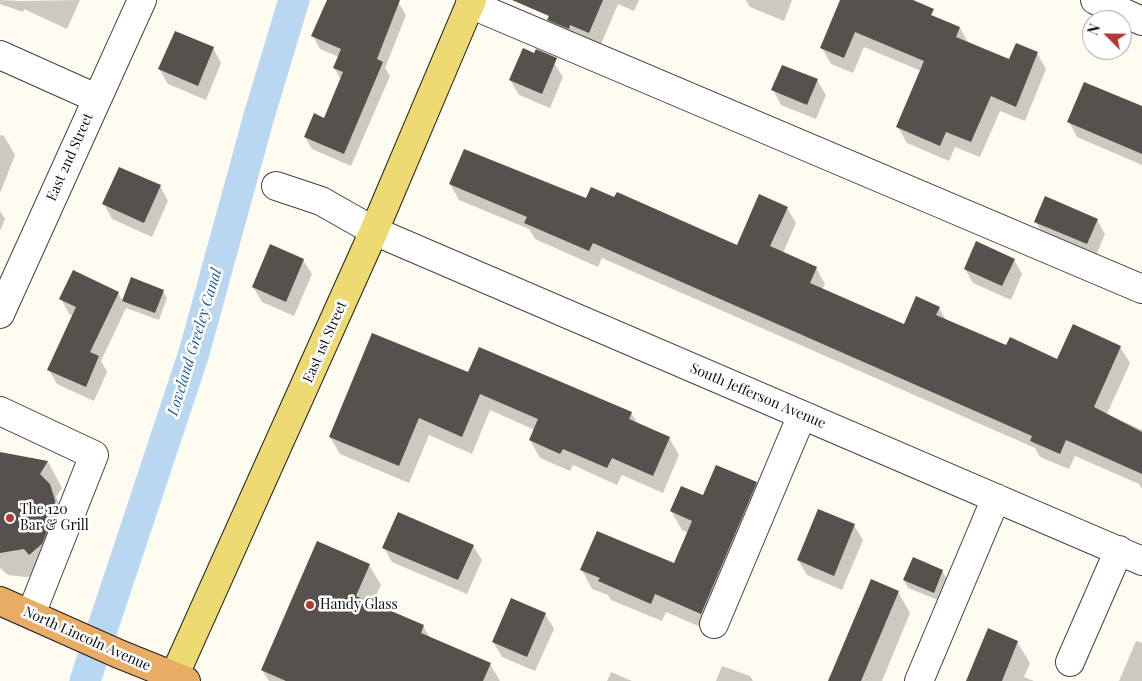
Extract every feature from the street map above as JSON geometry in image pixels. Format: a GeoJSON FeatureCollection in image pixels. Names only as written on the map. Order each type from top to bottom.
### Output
{"type":"FeatureCollection","features":[{"type":"Feature","properties":{"kind":"highway","name":"North Lincoln Avenue"},"geometry":{"type":"LineString","coordinates":[[0,601],[177,679]]}},
{"type":"Feature","properties":{"kind":"main road","name":"East 1st Street"},"geometry":{"type":"LineString","coordinates":[[177,679],[374,232],[471,2]]}},
{"type":"Feature","properties":{"kind":"street","name":"East 2nd Street"},"geometry":{"type":"LineString","coordinates":[[0,314],[96,98],[142,0]]}},
{"type":"Feature","properties":{"kind":"street"},"geometry":{"type":"LineString","coordinates":[[1095,0],[1142,21]]}},
{"type":"Feature","properties":{"kind":"street"},"geometry":{"type":"LineString","coordinates":[[471,2],[1142,289]]}},
{"type":"Feature","properties":{"kind":"street"},"geometry":{"type":"LineString","coordinates":[[0,55],[96,98]]}},
{"type":"Feature","properties":{"kind":"street","name":"South Jefferson Avenue"},"geometry":{"type":"LineString","coordinates":[[276,186],[321,201],[374,232],[1130,556]]}},
{"type":"Feature","properties":{"kind":"street"},"geometry":{"type":"LineString","coordinates":[[0,412],[94,455],[43,620]]}},
{"type":"Feature","properties":{"kind":"street"},"geometry":{"type":"LineString","coordinates":[[714,624],[802,415]]}},
{"type":"Feature","properties":{"kind":"street"},"geometry":{"type":"LineString","coordinates":[[919,681],[996,498]]}},
{"type":"Feature","properties":{"kind":"street"},"geometry":{"type":"LineString","coordinates":[[1070,662],[1130,556]]}},
{"type":"Feature","properties":{"kind":"building"},"geometry":{"type":"Polygon","coordinates":[[[327,0],[400,0],[377,59],[383,62],[344,154],[304,137],[314,113],[324,118],[343,72],[333,68],[341,49],[311,36],[327,0]]]}},
{"type":"Feature","properties":{"kind":"building"},"geometry":{"type":"Polygon","coordinates":[[[512,0],[603,0],[589,33],[570,25],[569,29],[547,20],[549,16],[512,0]]]}},
{"type":"Feature","properties":{"kind":"building"},"geometry":{"type":"Polygon","coordinates":[[[840,0],[913,0],[934,9],[931,15],[960,27],[956,37],[1009,59],[1016,43],[1038,52],[1016,107],[991,96],[971,142],[946,132],[940,146],[896,127],[924,61],[855,32],[844,58],[820,48],[840,0]]]}},
{"type":"Feature","properties":{"kind":"building"},"geometry":{"type":"Polygon","coordinates":[[[175,31],[214,47],[198,86],[158,69],[175,31]]]}},
{"type":"Feature","properties":{"kind":"building"},"geometry":{"type":"Polygon","coordinates":[[[523,48],[534,53],[536,49],[557,58],[542,94],[509,80],[523,48]]]}},
{"type":"Feature","properties":{"kind":"building"},"geometry":{"type":"Polygon","coordinates":[[[782,65],[818,79],[807,105],[771,90],[782,65]]]}},
{"type":"Feature","properties":{"kind":"building"},"geometry":{"type":"Polygon","coordinates":[[[1084,82],[1142,106],[1142,154],[1067,122],[1084,82]]]}},
{"type":"Feature","properties":{"kind":"building"},"geometry":{"type":"Polygon","coordinates":[[[464,149],[586,198],[591,187],[614,197],[617,192],[737,245],[759,194],[788,207],[770,246],[817,267],[810,283],[904,324],[916,296],[940,307],[936,315],[1006,345],[1010,337],[1057,359],[1073,324],[1121,346],[1094,407],[1142,432],[1142,474],[1066,440],[1060,454],[1030,441],[1032,436],[593,243],[589,251],[524,223],[527,217],[449,184],[464,149]]]}},
{"type":"Feature","properties":{"kind":"building"},"geometry":{"type":"Polygon","coordinates":[[[119,167],[161,185],[144,223],[102,204],[119,167]]]}},
{"type":"Feature","properties":{"kind":"building"},"geometry":{"type":"Polygon","coordinates":[[[1045,196],[1098,219],[1087,244],[1034,222],[1045,196]]]}},
{"type":"Feature","properties":{"kind":"building"},"geometry":{"type":"Polygon","coordinates":[[[976,241],[1015,259],[1002,286],[964,269],[976,241]]]}},
{"type":"Feature","properties":{"kind":"building"},"geometry":{"type":"Polygon","coordinates":[[[270,244],[304,259],[286,302],[252,287],[270,244]]]}},
{"type":"Feature","properties":{"kind":"building"},"geometry":{"type":"Polygon","coordinates":[[[73,270],[119,292],[90,352],[99,356],[86,387],[47,370],[76,307],[59,299],[73,270]]]}},
{"type":"Feature","properties":{"kind":"building"},"geometry":{"type":"Polygon","coordinates":[[[131,277],[164,290],[155,313],[122,301],[131,277]]]}},
{"type":"Feature","properties":{"kind":"building"},"geometry":{"type":"Polygon","coordinates":[[[372,333],[468,372],[479,347],[632,412],[629,419],[670,437],[653,476],[612,458],[607,468],[563,449],[560,454],[529,440],[538,419],[480,394],[462,437],[419,418],[399,466],[329,437],[372,333]]]}},
{"type":"Feature","properties":{"kind":"building"},"geometry":{"type":"Polygon","coordinates":[[[0,452],[48,461],[40,474],[50,484],[56,509],[42,544],[29,555],[24,549],[0,553],[0,452]]]}},
{"type":"Feature","properties":{"kind":"building"},"geometry":{"type":"Polygon","coordinates":[[[716,465],[757,482],[701,614],[655,594],[651,604],[598,581],[600,578],[580,570],[597,531],[674,563],[692,521],[670,511],[681,486],[703,495],[716,465]]]}},
{"type":"Feature","properties":{"kind":"building"},"geometry":{"type":"Polygon","coordinates":[[[818,509],[855,524],[834,576],[797,560],[818,509]]]}},
{"type":"Feature","properties":{"kind":"building"},"geometry":{"type":"Polygon","coordinates":[[[398,512],[474,545],[458,580],[382,548],[398,512]]]}},
{"type":"Feature","properties":{"kind":"building"},"geometry":{"type":"Polygon","coordinates":[[[317,541],[370,564],[356,596],[424,625],[421,633],[491,663],[483,681],[286,681],[261,670],[317,541]]]}},
{"type":"Feature","properties":{"kind":"building"},"geometry":{"type":"Polygon","coordinates":[[[913,557],[943,570],[934,593],[903,580],[913,557]]]}},
{"type":"Feature","properties":{"kind":"building"},"geometry":{"type":"Polygon","coordinates":[[[871,579],[899,591],[861,681],[828,681],[871,579]]]}},
{"type":"Feature","properties":{"kind":"building"},"geometry":{"type":"Polygon","coordinates":[[[511,598],[546,613],[527,657],[492,642],[511,598]]]}},
{"type":"Feature","properties":{"kind":"building"},"geometry":{"type":"Polygon","coordinates":[[[988,628],[1018,641],[1002,681],[966,681],[988,628]]]}},
{"type":"Feature","properties":{"kind":"waterway","name":"Loveland Greeley Canal"},"geometry":{"type":"LineString","coordinates":[[85,681],[194,353],[259,116],[294,0]]}},
{"type":"Feature","properties":{"kind":"place","name":"The 120 Bar & Grill"},"geometry":{"type":"Point","coordinates":[10,518]}},
{"type":"Feature","properties":{"kind":"place","name":"Handy Glass"},"geometry":{"type":"Point","coordinates":[310,605]}}]}
